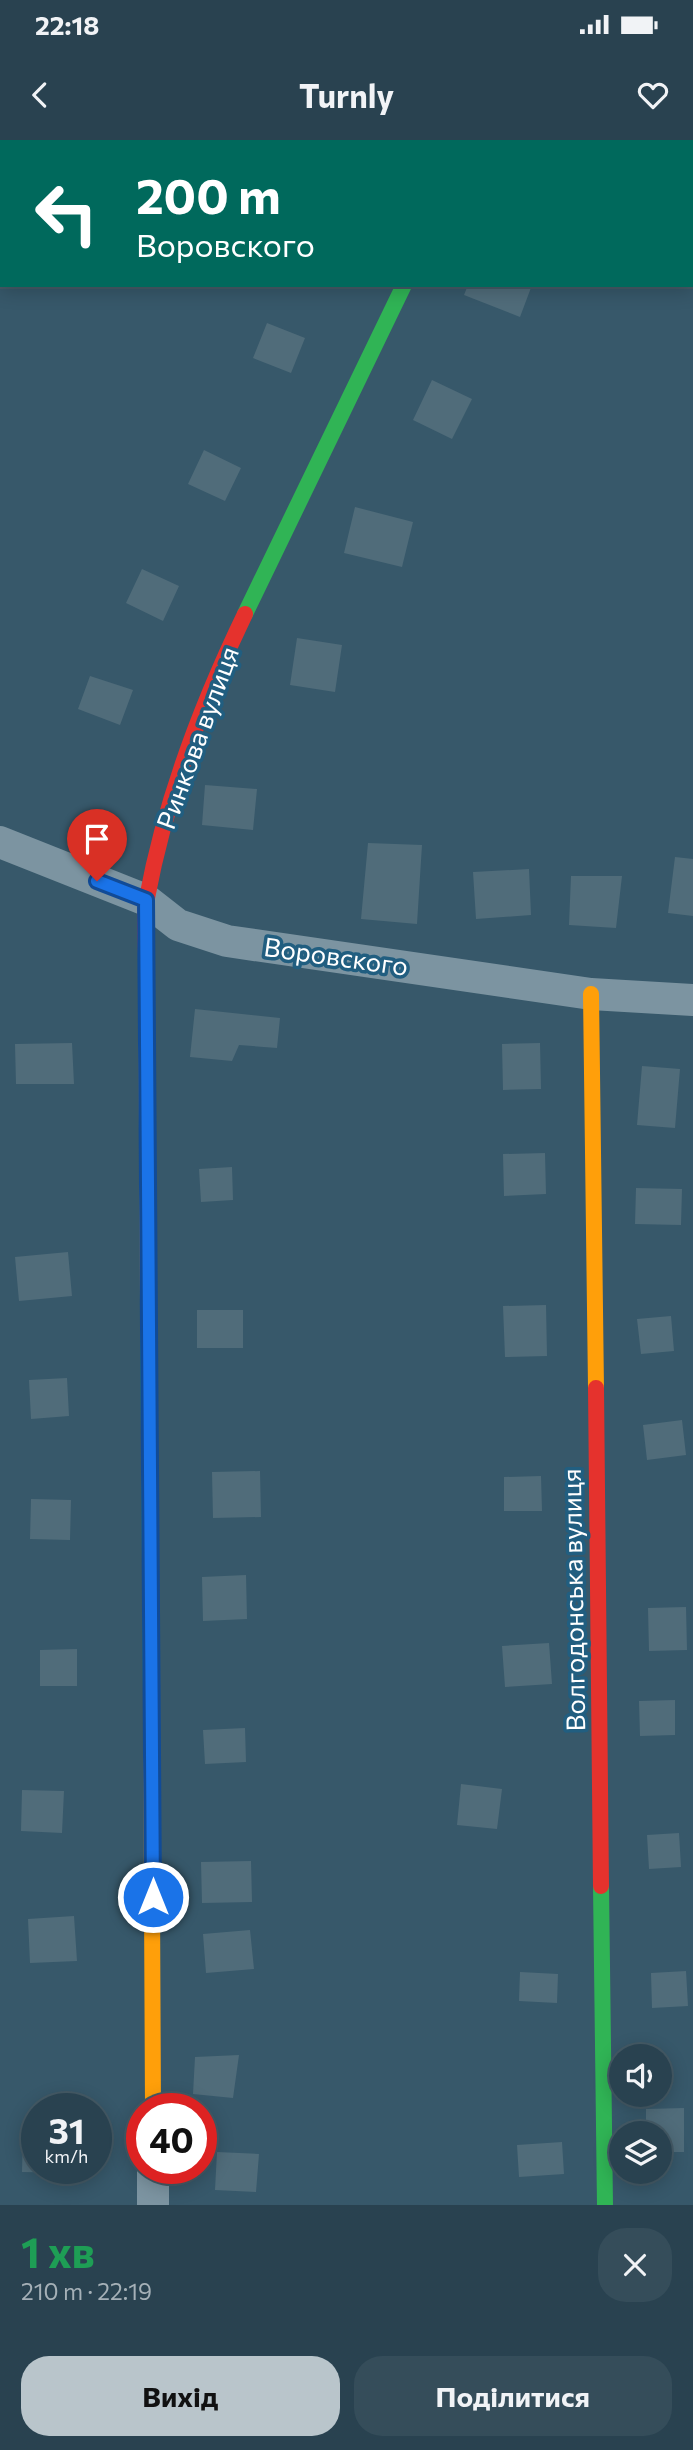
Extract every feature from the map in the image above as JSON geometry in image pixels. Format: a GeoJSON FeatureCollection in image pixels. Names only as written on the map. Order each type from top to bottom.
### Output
{"type":"FeatureCollection","features":[{"type":"Feature","properties":{"kind":"street","name":"Ринкова вулиця"},"geometry":{"type":"LineString","coordinates":[[153,2093],[146,900],[180,773],[226,653],[403,287]]}},
{"type":"Feature","properties":{"kind":"street","name":"Воровского"},"geometry":{"type":"LineString","coordinates":[[0,842],[146,900],[178,925],[227,941],[591,994],[693,1000]]}},
{"type":"Feature","properties":{"kind":"street","name":"Волгодонська вулиця"},"geometry":{"type":"LineString","coordinates":[[591,994],[605,2205]]}},
{"type":"Feature","properties":{"kind":"street"},"geometry":{"type":"LineString","coordinates":[[153,2184],[153,2205]]}},
{"type":"Feature","properties":{"kind":"building"},"geometry":{"type":"Polygon","coordinates":[[[467,287],[531,287],[520,317],[464,295],[467,287]]]}},
{"type":"Feature","properties":{"kind":"building"},"geometry":{"type":"Polygon","coordinates":[[[267,323],[305,338],[291,373],[253,358],[267,323]]]}},
{"type":"Feature","properties":{"kind":"building"},"geometry":{"type":"Polygon","coordinates":[[[432,380],[472,399],[452,439],[413,420],[432,380]]]}},
{"type":"Feature","properties":{"kind":"building"},"geometry":{"type":"Polygon","coordinates":[[[204,450],[241,468],[225,501],[188,484],[204,450]]]}},
{"type":"Feature","properties":{"kind":"building"},"geometry":{"type":"Polygon","coordinates":[[[355,507],[413,522],[402,567],[344,553],[355,507]]]}},
{"type":"Feature","properties":{"kind":"building"},"geometry":{"type":"Polygon","coordinates":[[[142,569],[179,586],[163,621],[126,603],[142,569]]]}},
{"type":"Feature","properties":{"kind":"building"},"geometry":{"type":"Polygon","coordinates":[[[297,638],[342,645],[335,692],[290,685],[297,638]]]}},
{"type":"Feature","properties":{"kind":"building"},"geometry":{"type":"Polygon","coordinates":[[[90,676],[133,690],[120,725],[78,709],[90,676]]]}},
{"type":"Feature","properties":{"kind":"building"},"geometry":{"type":"Polygon","coordinates":[[[205,785],[257,789],[253,830],[202,825],[205,785]]]}},
{"type":"Feature","properties":{"kind":"building"},"geometry":{"type":"Polygon","coordinates":[[[368,843],[422,845],[417,924],[361,919],[368,843]]]}},
{"type":"Feature","properties":{"kind":"building"},"geometry":{"type":"Polygon","coordinates":[[[675,857],[693,859],[693,916],[668,913],[675,857]]]}},
{"type":"Feature","properties":{"kind":"building"},"geometry":{"type":"Polygon","coordinates":[[[529,869],[531,915],[476,919],[473,872],[529,869]]]}},
{"type":"Feature","properties":{"kind":"building"},"geometry":{"type":"Polygon","coordinates":[[[571,876],[622,876],[616,928],[569,925],[571,876]]]}},
{"type":"Feature","properties":{"kind":"building"},"geometry":{"type":"Polygon","coordinates":[[[195,1009],[280,1018],[277,1048],[239,1045],[232,1061],[190,1057],[195,1009]]]}},
{"type":"Feature","properties":{"kind":"building"},"geometry":{"type":"Polygon","coordinates":[[[72,1043],[74,1084],[16,1084],[15,1044],[72,1043]]]}},
{"type":"Feature","properties":{"kind":"building"},"geometry":{"type":"Polygon","coordinates":[[[540,1043],[541,1089],[503,1090],[502,1044],[540,1043]]]}},
{"type":"Feature","properties":{"kind":"building"},"geometry":{"type":"Polygon","coordinates":[[[642,1066],[680,1069],[675,1128],[637,1125],[642,1066]]]}},
{"type":"Feature","properties":{"kind":"building"},"geometry":{"type":"Polygon","coordinates":[[[545,1153],[546,1194],[504,1196],[503,1154],[545,1153]]]}},
{"type":"Feature","properties":{"kind":"building"},"geometry":{"type":"Polygon","coordinates":[[[232,1167],[233,1200],[201,1202],[199,1169],[232,1167]]]}},
{"type":"Feature","properties":{"kind":"building"},"geometry":{"type":"Polygon","coordinates":[[[636,1188],[682,1189],[681,1225],[635,1224],[636,1188]]]}},
{"type":"Feature","properties":{"kind":"building"},"geometry":{"type":"Polygon","coordinates":[[[68,1252],[72,1296],[19,1301],[15,1257],[68,1252]]]}},
{"type":"Feature","properties":{"kind":"building"},"geometry":{"type":"Polygon","coordinates":[[[546,1305],[547,1356],[505,1357],[503,1306],[546,1305]]]}},
{"type":"Feature","properties":{"kind":"building"},"geometry":{"type":"Polygon","coordinates":[[[197,1310],[243,1310],[243,1348],[197,1348],[197,1310]]]}},
{"type":"Feature","properties":{"kind":"building"},"geometry":{"type":"Polygon","coordinates":[[[671,1316],[674,1351],[641,1354],[637,1319],[671,1316]]]}},
{"type":"Feature","properties":{"kind":"building"},"geometry":{"type":"Polygon","coordinates":[[[67,1378],[69,1416],[31,1419],[29,1380],[67,1378]]]}},
{"type":"Feature","properties":{"kind":"building"},"geometry":{"type":"Polygon","coordinates":[[[682,1420],[686,1455],[647,1460],[643,1425],[682,1420]]]}},
{"type":"Feature","properties":{"kind":"building"},"geometry":{"type":"Polygon","coordinates":[[[260,1471],[261,1517],[213,1518],[212,1472],[260,1471]]]}},
{"type":"Feature","properties":{"kind":"building"},"geometry":{"type":"Polygon","coordinates":[[[541,1476],[542,1511],[504,1511],[504,1477],[541,1476]]]}},
{"type":"Feature","properties":{"kind":"building"},"geometry":{"type":"Polygon","coordinates":[[[31,1499],[71,1500],[70,1540],[30,1539],[31,1499]]]}},
{"type":"Feature","properties":{"kind":"building"},"geometry":{"type":"Polygon","coordinates":[[[246,1575],[247,1619],[203,1621],[202,1577],[246,1575]]]}},
{"type":"Feature","properties":{"kind":"building"},"geometry":{"type":"Polygon","coordinates":[[[686,1607],[687,1650],[649,1651],[648,1608],[686,1607]]]}},
{"type":"Feature","properties":{"kind":"building"},"geometry":{"type":"Polygon","coordinates":[[[549,1643],[552,1684],[505,1687],[502,1646],[549,1643]]]}},
{"type":"Feature","properties":{"kind":"building"},"geometry":{"type":"Polygon","coordinates":[[[77,1649],[77,1686],[40,1686],[40,1650],[77,1649]]]}},
{"type":"Feature","properties":{"kind":"building"},"geometry":{"type":"Polygon","coordinates":[[[675,1700],[675,1735],[640,1736],[639,1701],[675,1700]]]}},
{"type":"Feature","properties":{"kind":"building"},"geometry":{"type":"Polygon","coordinates":[[[245,1728],[246,1762],[205,1764],[203,1730],[245,1728]]]}},
{"type":"Feature","properties":{"kind":"building"},"geometry":{"type":"Polygon","coordinates":[[[461,1784],[502,1789],[497,1829],[457,1825],[461,1784]]]}},
{"type":"Feature","properties":{"kind":"building"},"geometry":{"type":"Polygon","coordinates":[[[22,1790],[64,1791],[62,1833],[21,1831],[22,1790]]]}},
{"type":"Feature","properties":{"kind":"building"},"geometry":{"type":"Polygon","coordinates":[[[679,1833],[681,1867],[649,1869],[647,1835],[679,1833]]]}},
{"type":"Feature","properties":{"kind":"building"},"geometry":{"type":"Polygon","coordinates":[[[251,1861],[252,1902],[202,1903],[201,1862],[251,1861]]]}},
{"type":"Feature","properties":{"kind":"building"},"geometry":{"type":"Polygon","coordinates":[[[74,1916],[77,1961],[30,1963],[28,1919],[74,1916]]]}},
{"type":"Feature","properties":{"kind":"building"},"geometry":{"type":"Polygon","coordinates":[[[250,1930],[254,1969],[206,1973],[203,1934],[250,1930]]]}},
{"type":"Feature","properties":{"kind":"building"},"geometry":{"type":"Polygon","coordinates":[[[686,1971],[688,2006],[652,2008],[651,1973],[686,1971]]]}},
{"type":"Feature","properties":{"kind":"building"},"geometry":{"type":"Polygon","coordinates":[[[520,1972],[558,1974],[557,2003],[519,2001],[520,1972]]]}},
{"type":"Feature","properties":{"kind":"building"},"geometry":{"type":"Polygon","coordinates":[[[239,2055],[233,2098],[217,2096],[217,2093],[193,2093],[195,2057],[239,2055]]]}},
{"type":"Feature","properties":{"kind":"building"},"geometry":{"type":"Polygon","coordinates":[[[684,2108],[684,2152],[672,2152],[672,2121],[646,2121],[646,2109],[684,2108]]]}},
{"type":"Feature","properties":{"kind":"building"},"geometry":{"type":"Polygon","coordinates":[[[562,2142],[564,2174],[519,2177],[517,2145],[562,2142]]]}},
{"type":"Feature","properties":{"kind":"building"},"geometry":{"type":"Polygon","coordinates":[[[217,2152],[259,2154],[256,2192],[215,2190],[217,2152]]]}},
{"type":"Feature","properties":{"kind":"traffic: fast"},"geometry":{"type":"LineString","coordinates":[[245,614],[403,287]]}},
{"type":"Feature","properties":{"kind":"traffic: fast"},"geometry":{"type":"LineString","coordinates":[[148,1302],[151,1692]]}},
{"type":"Feature","properties":{"kind":"traffic: fast"},"geometry":{"type":"LineString","coordinates":[[601,1886],[605,2205]]}},
{"type":"Feature","properties":{"kind":"traffic: slow"},"geometry":{"type":"LineString","coordinates":[[146,957],[148,1302]]}},
{"type":"Feature","properties":{"kind":"traffic: slow"},"geometry":{"type":"LineString","coordinates":[[591,994],[596,1388]]}},
{"type":"Feature","properties":{"kind":"traffic: slow"},"geometry":{"type":"LineString","coordinates":[[151,1692],[153,2093]]}},
{"type":"Feature","properties":{"kind":"traffic: jam"},"geometry":{"type":"LineString","coordinates":[[146,957],[146,905],[164,825],[200,717],[245,614]]}},
{"type":"Feature","properties":{"kind":"traffic: jam"},"geometry":{"type":"LineString","coordinates":[[596,1388],[601,1886]]}},
{"type":"Feature","properties":{"kind":"route"},"geometry":{"type":"LineString","coordinates":[[97,881],[146,900],[153,1897]]}}]}
